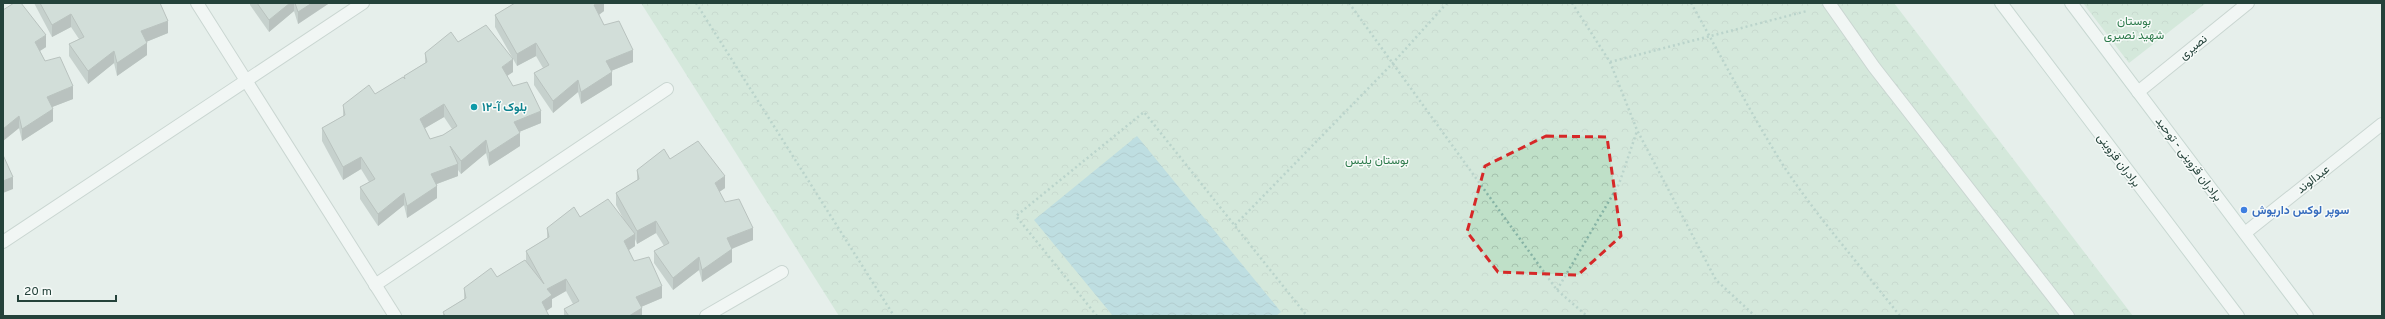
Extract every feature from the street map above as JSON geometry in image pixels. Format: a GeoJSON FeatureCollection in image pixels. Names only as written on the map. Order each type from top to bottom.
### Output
{"type":"FeatureCollection","features":[{"type":"Feature","properties":{"kind":"main road"},"geometry":{"type":"LineString","coordinates":[[197,3],[395,316]]}},
{"type":"Feature","properties":{"kind":"main road"},"geometry":{"type":"LineString","coordinates":[[3,242],[363,3]]}},
{"type":"Feature","properties":{"kind":"main road","name":"برادران قزوینی"},"geometry":{"type":"LineString","coordinates":[[2001,3],[2238,316]]}},
{"type":"Feature","properties":{"kind":"main road","name":"برادران قزوینی - توحید"},"geometry":{"type":"LineString","coordinates":[[2071,3],[2307,316]]}},
{"type":"Feature","properties":{"kind":"main road","name":"نصیری"},"geometry":{"type":"LineString","coordinates":[[2138,92],[2248,3]]}},
{"type":"Feature","properties":{"kind":"main road"},"geometry":{"type":"LineString","coordinates":[[1830,4],[1874,67],[2068,316]]}},
{"type":"Feature","properties":{"kind":"main road"},"geometry":{"type":"LineString","coordinates":[[374,285],[667,89]]}},
{"type":"Feature","properties":{"kind":"main road","name":"عبدالوند"},"geometry":{"type":"LineString","coordinates":[[2245,233],[2382,124]]}},
{"type":"Feature","properties":{"kind":"main road"},"geometry":{"type":"LineString","coordinates":[[706,316],[782,272]]}},
{"type":"Feature","properties":{"kind":"path"},"geometry":{"type":"LineString","coordinates":[[696,3],[894,316]]}},
{"type":"Feature","properties":{"kind":"path"},"geometry":{"type":"LineString","coordinates":[[1349,3],[1556,290],[1587,316]]}},
{"type":"Feature","properties":{"kind":"path"},"geometry":{"type":"LineString","coordinates":[[1235,225],[1392,64],[1447,3]]}},
{"type":"Feature","properties":{"kind":"path"},"geometry":{"type":"LineString","coordinates":[[1572,3],[1610,62],[1637,130],[1716,280],[1756,316]]}},
{"type":"Feature","properties":{"kind":"path"},"geometry":{"type":"LineString","coordinates":[[1691,3],[1743,100],[1782,163],[1812,206],[1900,316]]}},
{"type":"Feature","properties":{"kind":"path"},"geometry":{"type":"LineString","coordinates":[[1610,62],[1830,4]]}},
{"type":"Feature","properties":{"kind":"path"},"geometry":{"type":"LineString","coordinates":[[1097,316],[1016,216],[1144,112],[1307,316]]}},
{"type":"Feature","properties":{"kind":"path"},"geometry":{"type":"LineString","coordinates":[[1556,290],[1618,184],[1637,130]]}},
{"type":"Feature","properties":{"kind":"highlighted area"},"geometry":{"type":"Polygon","coordinates":[[[1546,136],[1607,137],[1621,236],[1578,275],[1498,272],[1467,232],[1485,166],[1546,136]]]}},
{"type":"Feature","properties":{"kind":"green space","name":"بوستان پلیس"},"geometry":{"type":"Polygon","coordinates":[[[641,3],[1894,3],[2133,316],[839,316],[641,3]]]}},
{"type":"Feature","properties":{"kind":"green space","name":"بوستان شهید نصیری"},"geometry":{"type":"Polygon","coordinates":[[[2083,3],[2206,3],[2129,63],[2083,3]]]}},
{"type":"Feature","properties":{"kind":"water"},"geometry":{"type":"Polygon","coordinates":[[[1137,136],[1281,312],[1276,316],[1113,316],[1034,220],[1137,136]]]}},
{"type":"Feature","properties":{"kind":"building"},"geometry":{"type":"Polygon","coordinates":[[[14,3],[21,3],[46,35],[35,42],[45,61],[60,57],[73,86],[47,97],[53,109],[22,129],[19,116],[3,129],[3,10],[14,3]]]}},
{"type":"Feature","properties":{"kind":"building"},"geometry":{"type":"Polygon","coordinates":[[[40,3],[160,3],[168,21],[141,31],[147,43],[117,63],[114,51],[88,71],[69,44],[84,37],[71,14],[52,25],[40,3]]]}},
{"type":"Feature","properties":{"kind":"building"},"geometry":{"type":"Polygon","coordinates":[[[257,3],[290,3],[269,20],[257,3]]]}},
{"type":"Feature","properties":{"kind":"building"},"geometry":{"type":"Polygon","coordinates":[[[295,3],[312,3],[298,12],[295,3]]]}},
{"type":"Feature","properties":{"kind":"building"},"geometry":{"type":"Polygon","coordinates":[[[515,3],[598,3],[594,5],[604,25],[619,21],[633,50],[606,61],[612,72],[581,92],[578,80],[553,101],[534,73],[549,65],[536,43],[517,54],[495,15],[515,3]]]}},
{"type":"Feature","properties":{"kind":"building"},"geometry":{"type":"Polygon","coordinates":[[[486,25],[513,59],[502,67],[513,86],[527,82],[541,111],[514,122],[520,133],[489,153],[486,140],[461,161],[450,146],[458,164],[431,174],[437,186],[407,206],[404,193],[378,214],[360,187],[375,179],[361,157],[343,167],[322,128],[345,115],[343,105],[369,85],[375,94],[403,77],[405,79],[404,76],[427,62],[425,53],[451,32],[458,42],[486,25]],[[444,104],[420,119],[430,139],[443,135],[457,126],[444,104]]]}},
{"type":"Feature","properties":{"kind":"building"},"geometry":{"type":"Polygon","coordinates":[[[698,141],[725,176],[715,183],[725,202],[739,199],[753,228],[727,238],[732,249],[702,270],[699,257],[673,278],[654,251],[669,243],[656,221],[637,231],[616,193],[639,179],[637,170],[664,149],[670,159],[698,141]]]}},
{"type":"Feature","properties":{"kind":"building"},"geometry":{"type":"Polygon","coordinates":[[[3,155],[13,177],[3,181],[3,155]]]}},
{"type":"Feature","properties":{"kind":"building"},"geometry":{"type":"Polygon","coordinates":[[[608,199],[635,234],[624,241],[634,261],[649,257],[662,286],[636,297],[642,308],[629,316],[569,316],[564,309],[579,301],[566,279],[547,289],[552,295],[542,302],[549,316],[445,316],[443,312],[466,298],[464,288],[491,268],[497,277],[525,260],[544,284],[526,251],[549,237],[547,228],[574,207],[580,217],[608,199]]]}},
{"type":"Feature","properties":{"kind":"place","name":"بلوک آ-۱۲"},"geometry":{"type":"Point","coordinates":[474,107]}},
{"type":"Feature","properties":{"kind":"place","name":"سوپر لوکس داریوش"},"geometry":{"type":"Point","coordinates":[2244,210]}}]}
